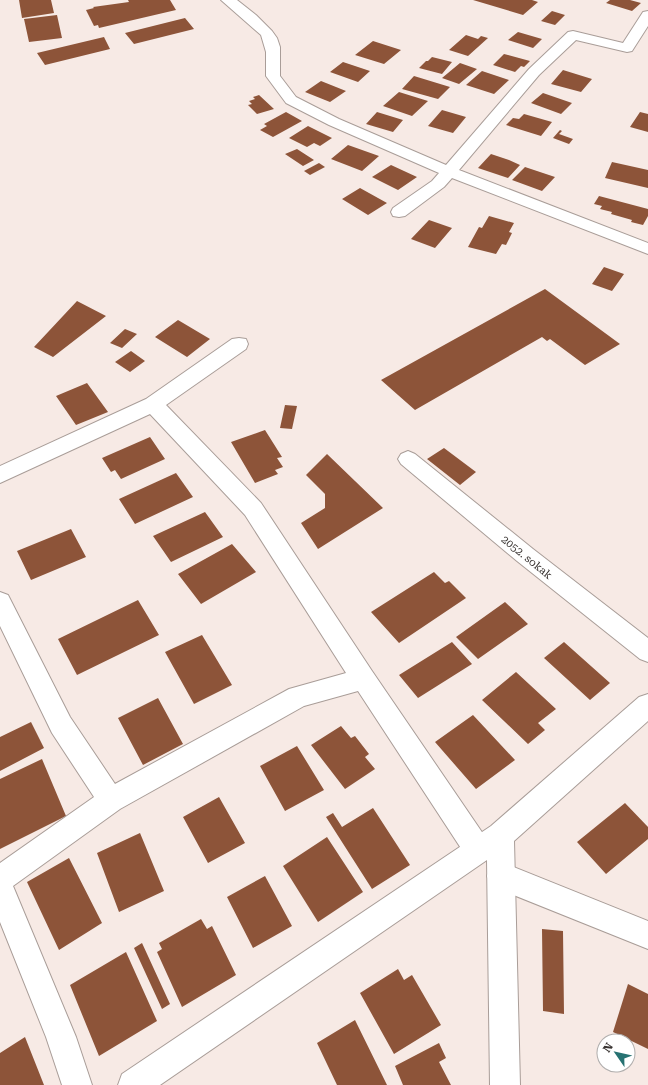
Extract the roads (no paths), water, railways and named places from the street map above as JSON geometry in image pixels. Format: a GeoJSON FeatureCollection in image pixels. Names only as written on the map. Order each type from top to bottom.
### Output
{"type":"FeatureCollection","features":[{"type":"Feature","properties":{"kind":"street"},"geometry":{"type":"LineString","coordinates":[[228,0],[250,16],[270,37],[275,62],[273,76],[291,100],[334,122],[450,172],[648,249]]}},
{"type":"Feature","properties":{"kind":"street"},"geometry":{"type":"LineString","coordinates":[[399,212],[438,184],[450,172],[534,72],[573,35],[627,48],[648,15]]}},
{"type":"Feature","properties":{"kind":"street"},"geometry":{"type":"LineString","coordinates":[[0,475],[153,404],[239,344]]}},
{"type":"Feature","properties":{"kind":"street"},"geometry":{"type":"LineString","coordinates":[[153,404],[254,509],[363,679],[489,843],[501,876],[505,1085]]}},
{"type":"Feature","properties":{"kind":"street","name":"2052. sokak"},"geometry":{"type":"LineString","coordinates":[[408,460],[648,652]]}},
{"type":"Feature","properties":{"kind":"street"},"geometry":{"type":"LineString","coordinates":[[0,602],[61,725],[111,800]]}},
{"type":"Feature","properties":{"kind":"street"},"geometry":{"type":"LineString","coordinates":[[0,879],[111,800],[298,697],[363,679]]}},
{"type":"Feature","properties":{"kind":"street"},"geometry":{"type":"LineString","coordinates":[[133,1085],[489,843],[648,705]]}},
{"type":"Feature","properties":{"kind":"street"},"geometry":{"type":"LineString","coordinates":[[501,876],[648,935]]}},
{"type":"Feature","properties":{"kind":"street"},"geometry":{"type":"LineString","coordinates":[[0,888],[61,1037],[77,1085]]}}]}
